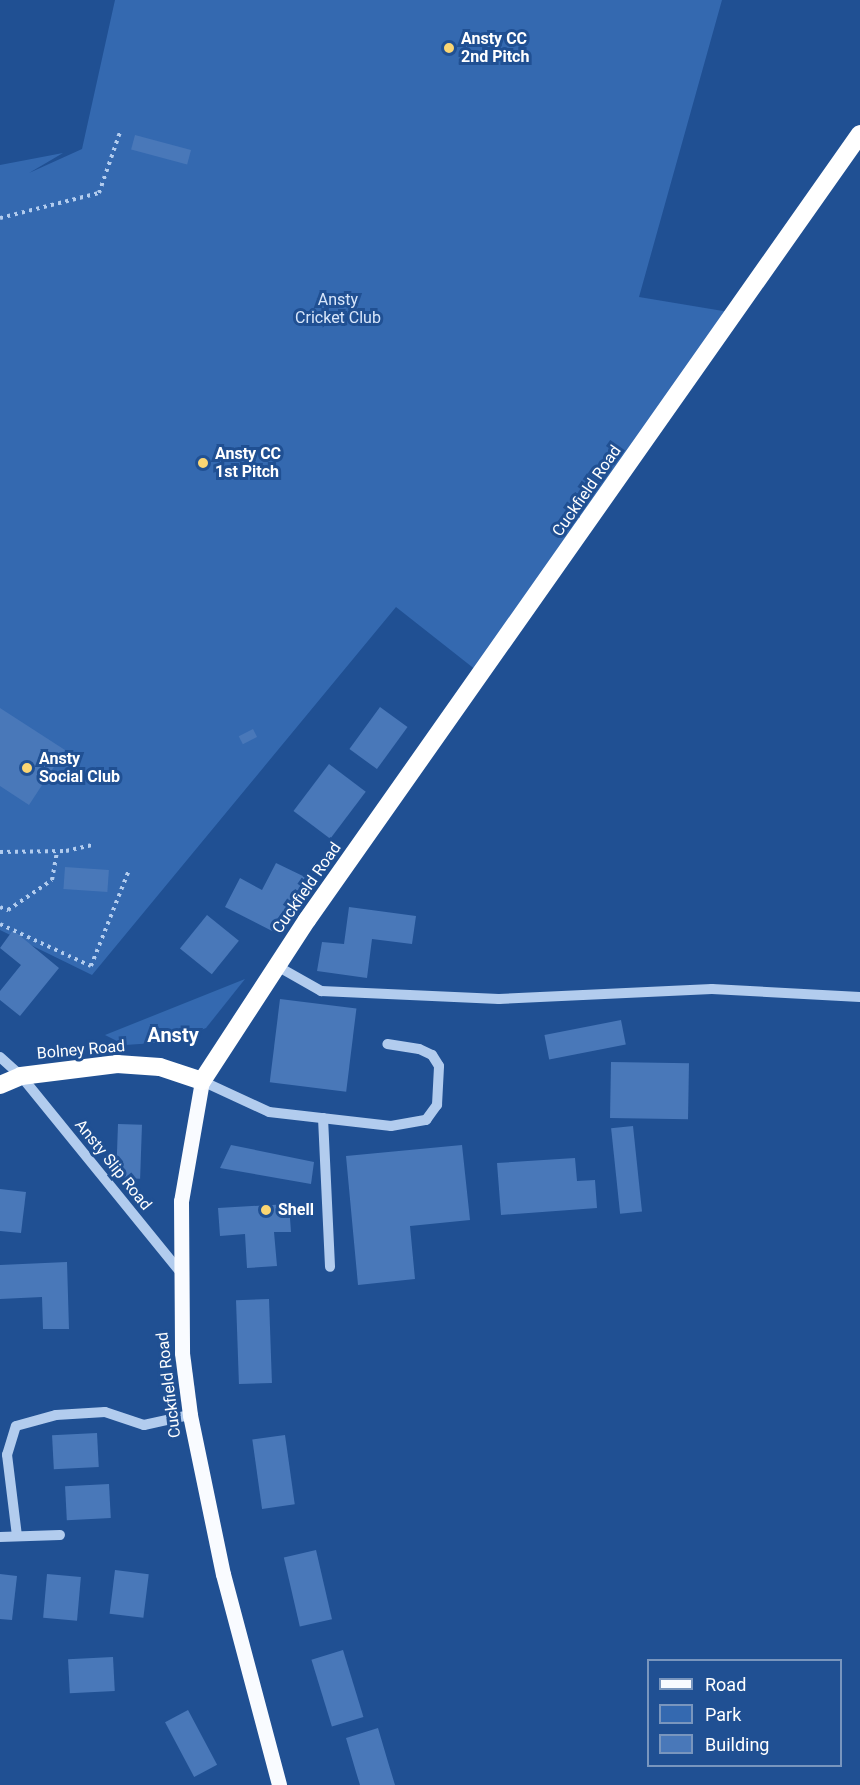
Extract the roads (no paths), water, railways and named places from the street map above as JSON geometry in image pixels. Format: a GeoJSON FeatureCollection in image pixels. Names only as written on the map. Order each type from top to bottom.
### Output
{"type":"FeatureCollection","features":[{"type":"Feature","properties":{"kind":"highway","name":"Cuckfield Road"},"geometry":{"type":"LineString","coordinates":[[202,1081],[277,966],[860,134]]}},
{"type":"Feature","properties":{"kind":"highway","name":"Bolney Road"},"geometry":{"type":"LineString","coordinates":[[0,1085],[21,1076],[117,1064],[160,1067],[202,1081]]}},
{"type":"Feature","properties":{"kind":"main road","name":"Cuckfield Road"},"geometry":{"type":"LineString","coordinates":[[202,1081],[181,1201],[182,1353],[190,1415],[224,1574],[279,1785]]}},
{"type":"Feature","properties":{"kind":"street"},"geometry":{"type":"LineString","coordinates":[[277,966],[321,991],[499,999],[712,989],[860,997]]}},
{"type":"Feature","properties":{"kind":"street"},"geometry":{"type":"LineString","coordinates":[[202,1081],[269,1112],[391,1126],[426,1120],[437,1105],[439,1066],[432,1055],[418,1049],[387,1044]]}},
{"type":"Feature","properties":{"kind":"street","name":"Ansty Slip Road"},"geometry":{"type":"LineString","coordinates":[[0,1057],[21,1076],[181,1273]]}},
{"type":"Feature","properties":{"kind":"street"},"geometry":{"type":"LineString","coordinates":[[323,1118],[330,1267]]}},
{"type":"Feature","properties":{"kind":"street"},"geometry":{"type":"LineString","coordinates":[[17,1536],[7,1455],[16,1426],[85,1413],[105,1412],[144,1425],[190,1415]]}},
{"type":"Feature","properties":{"kind":"street"},"geometry":{"type":"LineString","coordinates":[[0,1537],[60,1534]]}},
{"type":"Feature","properties":{"kind":"place","name":"Ansty CC 2nd Pitch"},"geometry":{"type":"Point","coordinates":[449,48]}},
{"type":"Feature","properties":{"kind":"place","name":"Ansty CC 1st Pitch"},"geometry":{"type":"Point","coordinates":[203,463]}},
{"type":"Feature","properties":{"kind":"place","name":"Ansty Social Club"},"geometry":{"type":"Point","coordinates":[27,768]}},
{"type":"Feature","properties":{"kind":"place","name":"Shell"},"geometry":{"type":"Point","coordinates":[266,1210]}},
{"type":"Feature","properties":{"kind":"district","name":"Ansty"},"geometry":{"type":"Point","coordinates":[173,1035]}},
{"type":"Feature","properties":{"kind":"park label","name":"Ansty Cricket Club"},"geometry":{"type":"Point","coordinates":[338,309]}}]}
